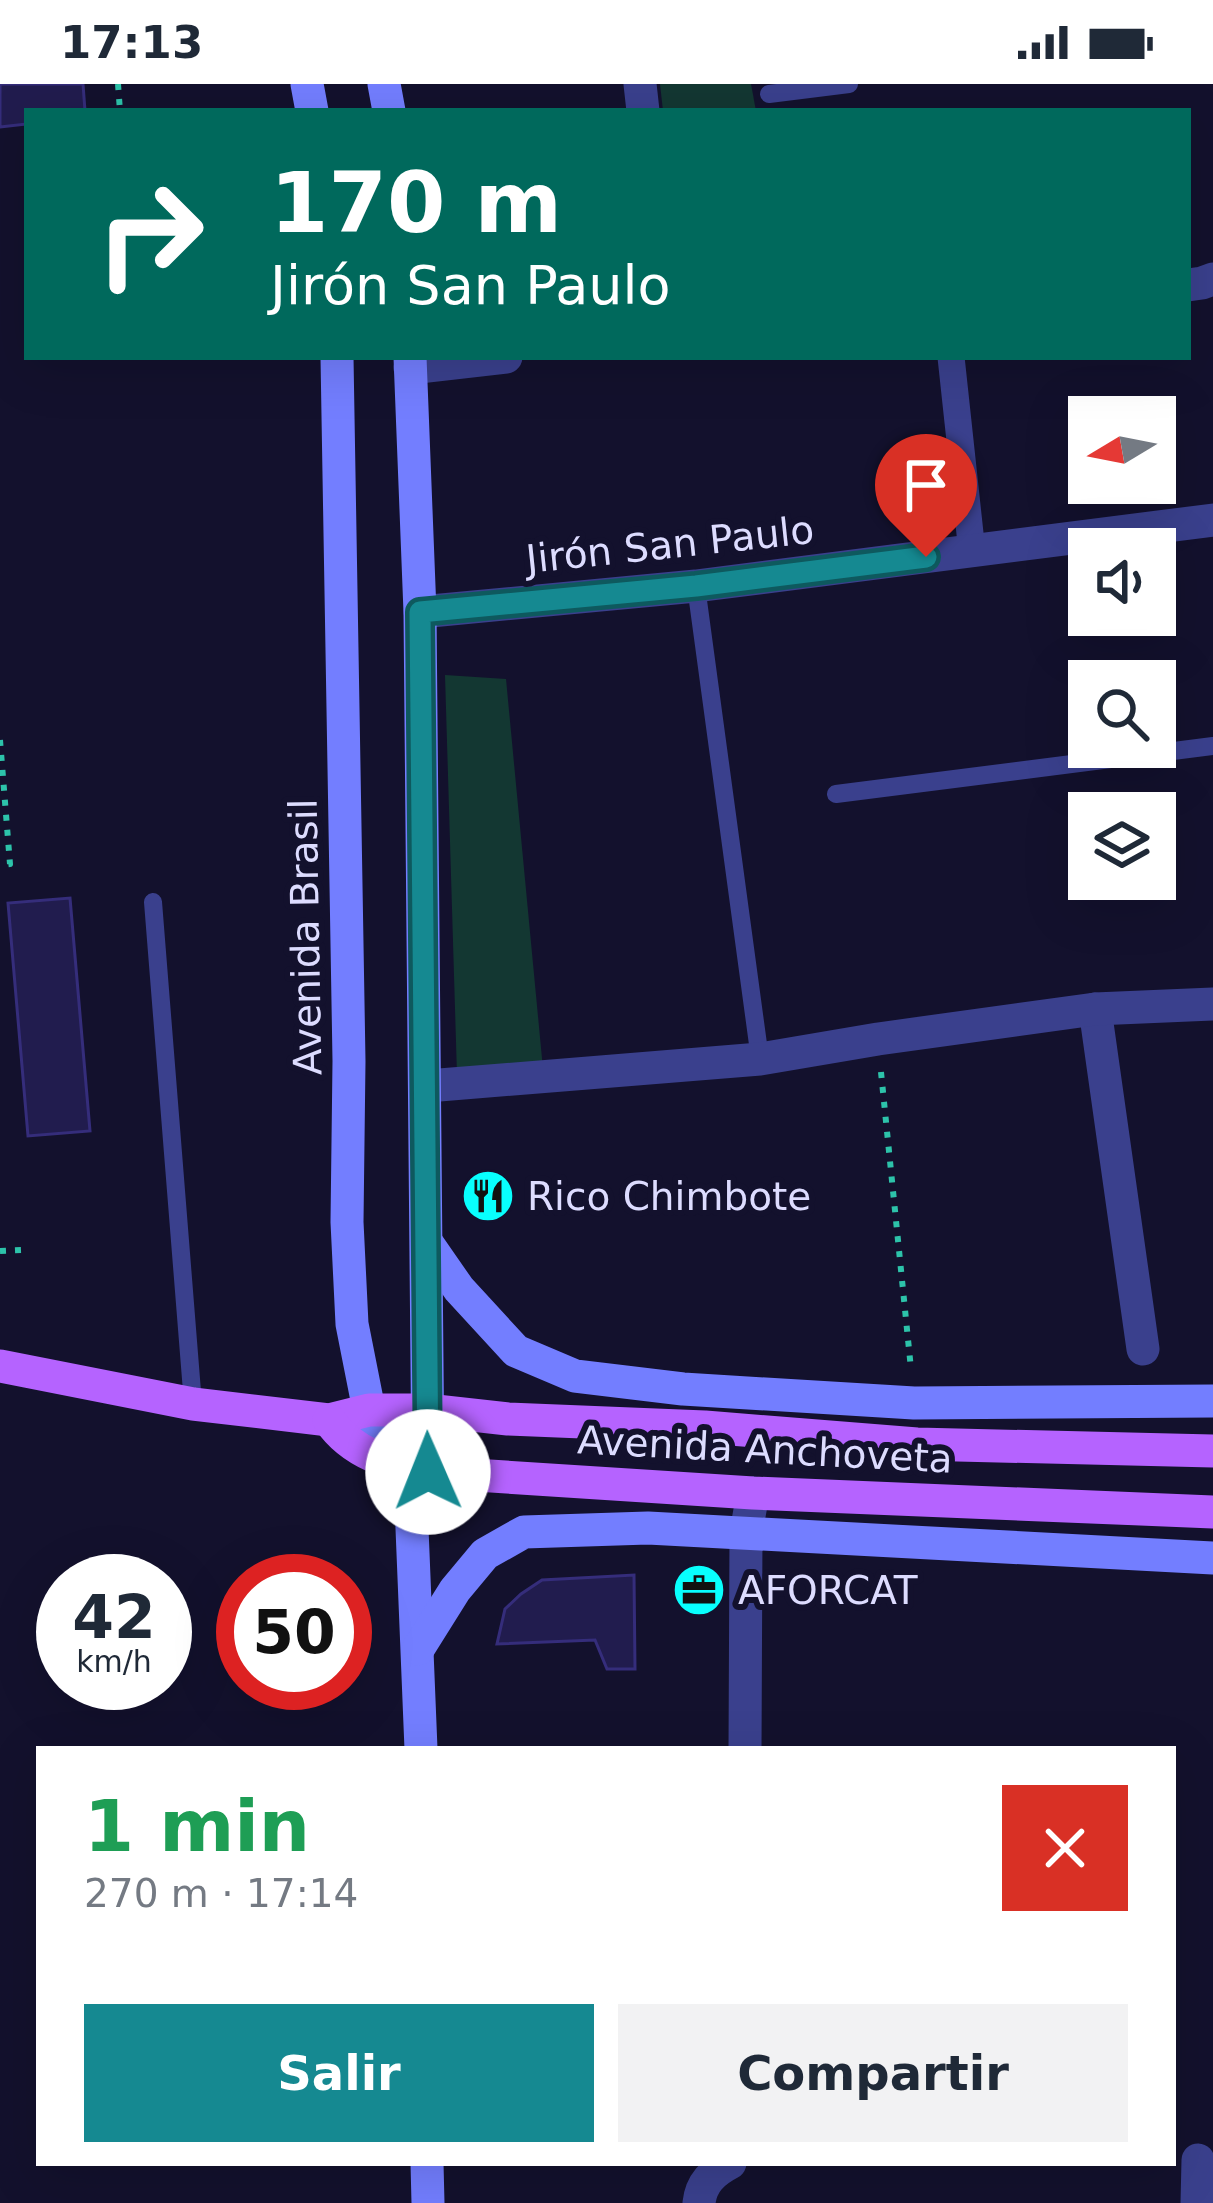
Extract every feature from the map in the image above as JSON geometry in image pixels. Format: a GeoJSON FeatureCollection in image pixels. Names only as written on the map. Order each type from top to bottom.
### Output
{"type":"FeatureCollection","features":[{"type":"Feature","properties":{"kind":"main road","name":"Avenida Brasil"},"geometry":{"type":"LineString","coordinates":[[337,360],[352,1324],[384,1463],[411,1504]]}},
{"type":"Feature","properties":{"kind":"main road"},"geometry":{"type":"LineString","coordinates":[[410,362],[420,612],[427,1086],[428,1472],[411,1504],[421,1746]]}},
{"type":"Feature","properties":{"kind":"main road"},"geometry":{"type":"LineString","coordinates":[[427,1243],[459,1289],[516,1351],[574,1376],[683,1390],[914,1403],[1213,1401]]}},
{"type":"Feature","properties":{"kind":"main road","name":"Avenida Anchoveta"},"geometry":{"type":"LineString","coordinates":[[0,1366],[194,1404],[329,1420],[369,1411],[427,1410],[917,1444],[1213,1451]]}},
{"type":"Feature","properties":{"kind":"main road","name":"Avenida Anchoveta"},"geometry":{"type":"LineString","coordinates":[[329,1420],[338,1432],[384,1463],[428,1472],[752,1493],[1213,1512]]}},
{"type":"Feature","properties":{"kind":"main road"},"geometry":{"type":"LineString","coordinates":[[418,1648],[485,1554],[524,1532],[648,1528],[1213,1558]]}},
{"type":"Feature","properties":{"kind":"main road"},"geometry":{"type":"LineString","coordinates":[[427,2166],[428,2203]]}},
{"type":"Feature","properties":{"kind":"street"},"geometry":{"type":"LineString","coordinates":[[410,362],[448,360]]}},
{"type":"Feature","properties":{"kind":"street"},"geometry":{"type":"LineString","coordinates":[[951,360],[972,551]]}},
{"type":"Feature","properties":{"kind":"street","name":"Jirón San Paulo"},"geometry":{"type":"LineString","coordinates":[[420,612],[696,586],[1213,520]]}},
{"type":"Feature","properties":{"kind":"street"},"geometry":{"type":"LineString","coordinates":[[427,1086],[760,1059],[1095,1009],[1213,1004]]}},
{"type":"Feature","properties":{"kind":"street"},"geometry":{"type":"LineString","coordinates":[[1095,1009],[1143,1349]]}},
{"type":"Feature","properties":{"kind":"street"},"geometry":{"type":"LineString","coordinates":[[745,1746],[746,1533],[752,1493]]}},
{"type":"Feature","properties":{"kind":"street"},"geometry":{"type":"LineString","coordinates":[[1195,2160],[1197,2203]]}},
{"type":"Feature","properties":{"kind":"street"},"geometry":{"type":"LineString","coordinates":[[699,2203],[700,2189],[724,2166]]}},
{"type":"Feature","properties":{"kind":"lane"},"geometry":{"type":"LineString","coordinates":[[769,94],[849,84]]}},
{"type":"Feature","properties":{"kind":"lane"},"geometry":{"type":"LineString","coordinates":[[696,586],[760,1059]]}},
{"type":"Feature","properties":{"kind":"lane"},"geometry":{"type":"LineString","coordinates":[[836,794],[1213,746]]}},
{"type":"Feature","properties":{"kind":"lane"},"geometry":{"type":"LineString","coordinates":[[153,902],[194,1404]]}},
{"type":"Feature","properties":{"kind":"path"},"geometry":{"type":"LineString","coordinates":[[0,740],[10,864],[0,865]]}},
{"type":"Feature","properties":{"kind":"path"},"geometry":{"type":"LineString","coordinates":[[878,1039],[914,1403]]}},
{"type":"Feature","properties":{"kind":"path"},"geometry":{"type":"LineString","coordinates":[[0,1251],[23,1250]]}},
{"type":"Feature","properties":{"kind":"green space"},"geometry":{"type":"Polygon","coordinates":[[[660,84],[751,84],[755,108],[663,108],[660,84]]]}},
{"type":"Feature","properties":{"kind":"green space"},"geometry":{"type":"Polygon","coordinates":[[[445,675],[506,679],[543,1069],[457,1075],[445,675]]]}},
{"type":"Feature","properties":{"kind":"building"},"geometry":{"type":"Polygon","coordinates":[[[0,84],[83,84],[85,108],[24,108],[24,124],[0,127],[0,84]]]}},
{"type":"Feature","properties":{"kind":"building"},"geometry":{"type":"Polygon","coordinates":[[[70,898],[90,1131],[28,1136],[8,903],[70,898]]]}},
{"type":"Feature","properties":{"kind":"building"},"geometry":{"type":"Polygon","coordinates":[[[634,1575],[635,1669],[607,1669],[595,1640],[497,1644],[505,1609],[542,1580],[634,1575]]]}},
{"type":"Feature","properties":{"kind":"place","name":"Rico Chimbote"},"geometry":{"type":"Point","coordinates":[488,1196]}},
{"type":"Feature","properties":{"kind":"place","name":"AFORCAT"},"geometry":{"type":"Point","coordinates":[699,1590]}},
{"type":"Feature","properties":{"kind":"route"},"geometry":{"type":"LineString","coordinates":[[428,1472],[420,612],[696,586],[926,557]]}}]}
